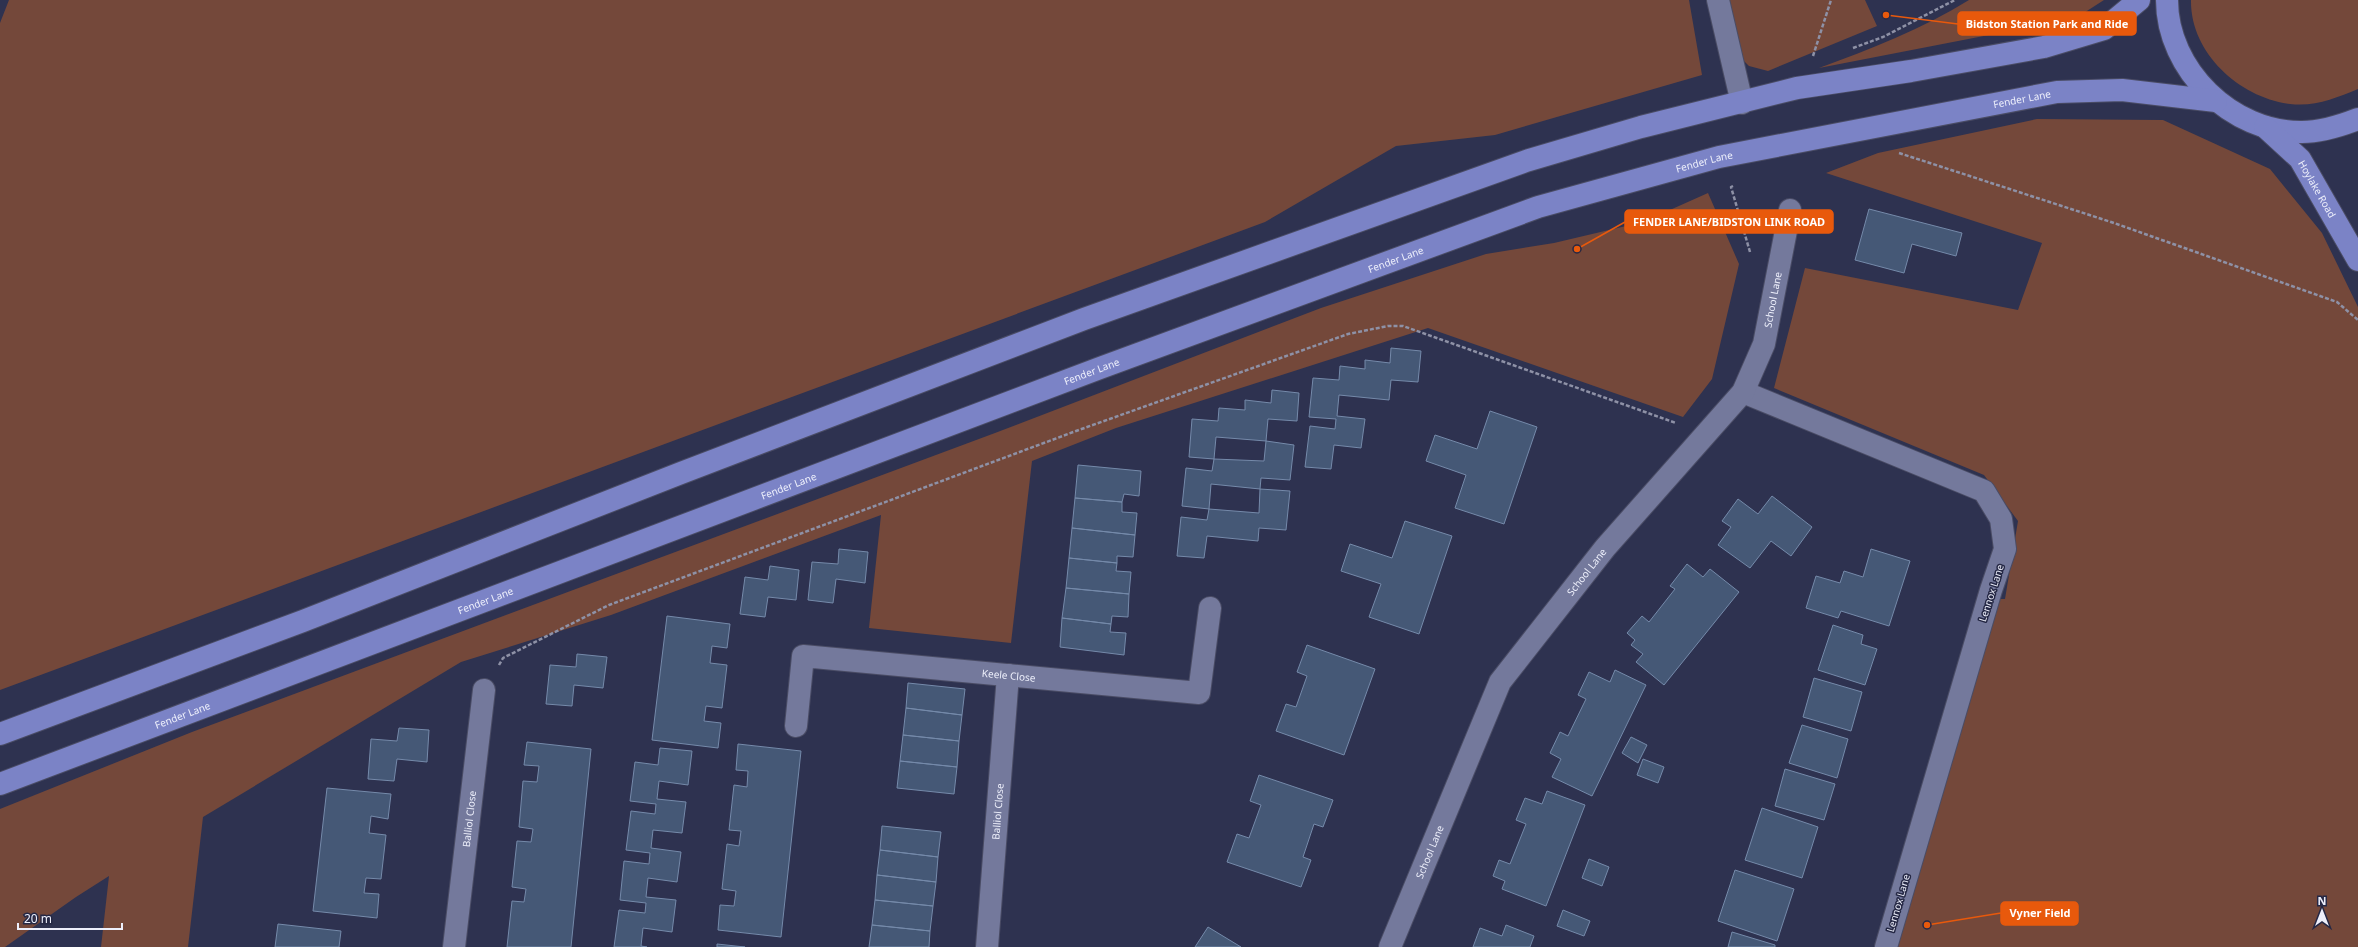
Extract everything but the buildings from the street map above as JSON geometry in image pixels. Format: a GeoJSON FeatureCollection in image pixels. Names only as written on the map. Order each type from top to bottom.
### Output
{"type":"FeatureCollection","features":[{"type":"Feature","properties":{"kind":"main road"},"geometry":{"type":"LineString","coordinates":[[0,734],[311,618],[681,473],[1084,320],[1526,161],[1641,127],[1815,85],[1911,71],[2044,47],[2104,29],[2139,0]]}},
{"type":"Feature","properties":{"kind":"main road"},"geometry":{"type":"LineString","coordinates":[[2167,0],[2167,12],[2176,45],[2193,76],[2216,101],[2240,116],[2265,127],[2301,132],[2337,127],[2358,119]]}},
{"type":"Feature","properties":{"kind":"main road","name":"Fender Lane"},"geometry":{"type":"LineString","coordinates":[[0,784],[1092,371],[1538,207],[1719,157],[2057,92],[2122,90],[2216,101]]}},
{"type":"Feature","properties":{"kind":"main road","name":"Hoylake Road"},"geometry":{"type":"LineString","coordinates":[[2265,127],[2300,159],[2358,260]]}},
{"type":"Feature","properties":{"kind":"street"},"geometry":{"type":"LineString","coordinates":[[1718,0],[1742,103]]}},
{"type":"Feature","properties":{"kind":"street","name":"School Lane"},"geometry":{"type":"LineString","coordinates":[[1390,947],[1500,682],[1605,548],[1743,392],[1764,344],[1790,210]]}},
{"type":"Feature","properties":{"kind":"street","name":"Lennox Lane"},"geometry":{"type":"LineString","coordinates":[[1743,392],[1984,491],[2001,519],[2005,549],[1990,590],[1886,947]]}},
{"type":"Feature","properties":{"kind":"street","name":"Keele Close"},"geometry":{"type":"LineString","coordinates":[[796,726],[803,656],[1199,693],[1210,608]]}},
{"type":"Feature","properties":{"kind":"street","name":"Balliol Close"},"geometry":{"type":"LineString","coordinates":[[987,947],[1008,675]]}},
{"type":"Feature","properties":{"kind":"street","name":"Balliol Close"},"geometry":{"type":"LineString","coordinates":[[454,947],[484,690]]}},
{"type":"Feature","properties":{"kind":"path"},"geometry":{"type":"LineString","coordinates":[[1811,63],[1831,0]]}},
{"type":"Feature","properties":{"kind":"path"},"geometry":{"type":"LineString","coordinates":[[1847,50],[1883,37],[1955,0]]}},
{"type":"Feature","properties":{"kind":"path"},"geometry":{"type":"LineString","coordinates":[[1896,152],[2111,222],[2337,302],[2358,320]]}},
{"type":"Feature","properties":{"kind":"path"},"geometry":{"type":"LineString","coordinates":[[484,690],[503,658],[609,605],[1084,428],[1348,334],[1388,326],[1403,326],[1706,434]]}},
{"type":"Feature","properties":{"kind":"shaded area"},"geometry":{"type":"Polygon","coordinates":[[[9,0],[1689,0],[1702,75],[1495,135],[1396,146],[1265,222],[0,690],[0,23],[9,0]]]}},
{"type":"Feature","properties":{"kind":"shaded area"},"geometry":{"type":"Polygon","coordinates":[[[1727,0],[1865,0],[1877,26],[1768,71],[1749,66],[1739,56],[1727,0]]]}},
{"type":"Feature","properties":{"kind":"shaded area"},"geometry":{"type":"Polygon","coordinates":[[[1969,0],[2104,0],[2076,18],[1819,68],[1896,38],[1969,0]]]}},
{"type":"Feature","properties":{"kind":"shaded area"},"geometry":{"type":"Polygon","coordinates":[[[2191,0],[2358,0],[2358,89],[2325,101],[2299,105],[2271,100],[2253,93],[2221,70],[2209,55],[2199,38],[2193,19],[2191,0]]]}},
{"type":"Feature","properties":{"kind":"shaded area"},"geometry":{"type":"Polygon","coordinates":[[[2037,119],[2163,120],[2270,169],[2322,233],[2358,307],[2358,947],[1897,947],[1999,599],[2005,599],[2018,521],[1984,475],[1774,388],[1805,268],[2018,310],[2042,243],[1826,173],[1878,153],[2037,119]]]}},
{"type":"Feature","properties":{"kind":"shaded area"},"geometry":{"type":"Polygon","coordinates":[[[1708,193],[1739,264],[1712,379],[1683,417],[1428,328],[1116,428],[1032,461],[1011,643],[869,628],[881,515],[611,615],[461,662],[203,817],[188,947],[101,947],[109,876],[76,897],[5,947],[0,947],[0,809],[192,732],[995,433],[1321,308],[1486,254],[1554,243],[1643,222],[1708,193]]]}},
{"type":"Feature","properties":{"kind":"place","name":"Bidston Station Park and Ride"},"geometry":{"type":"Point","coordinates":[1886,15]}},
{"type":"Feature","properties":{"kind":"place","name":"FENDER LANE/BIDSTON LINK ROAD"},"geometry":{"type":"Point","coordinates":[1577,249]}},
{"type":"Feature","properties":{"kind":"place","name":"Vyner Field"},"geometry":{"type":"Point","coordinates":[1927,925]}}]}
